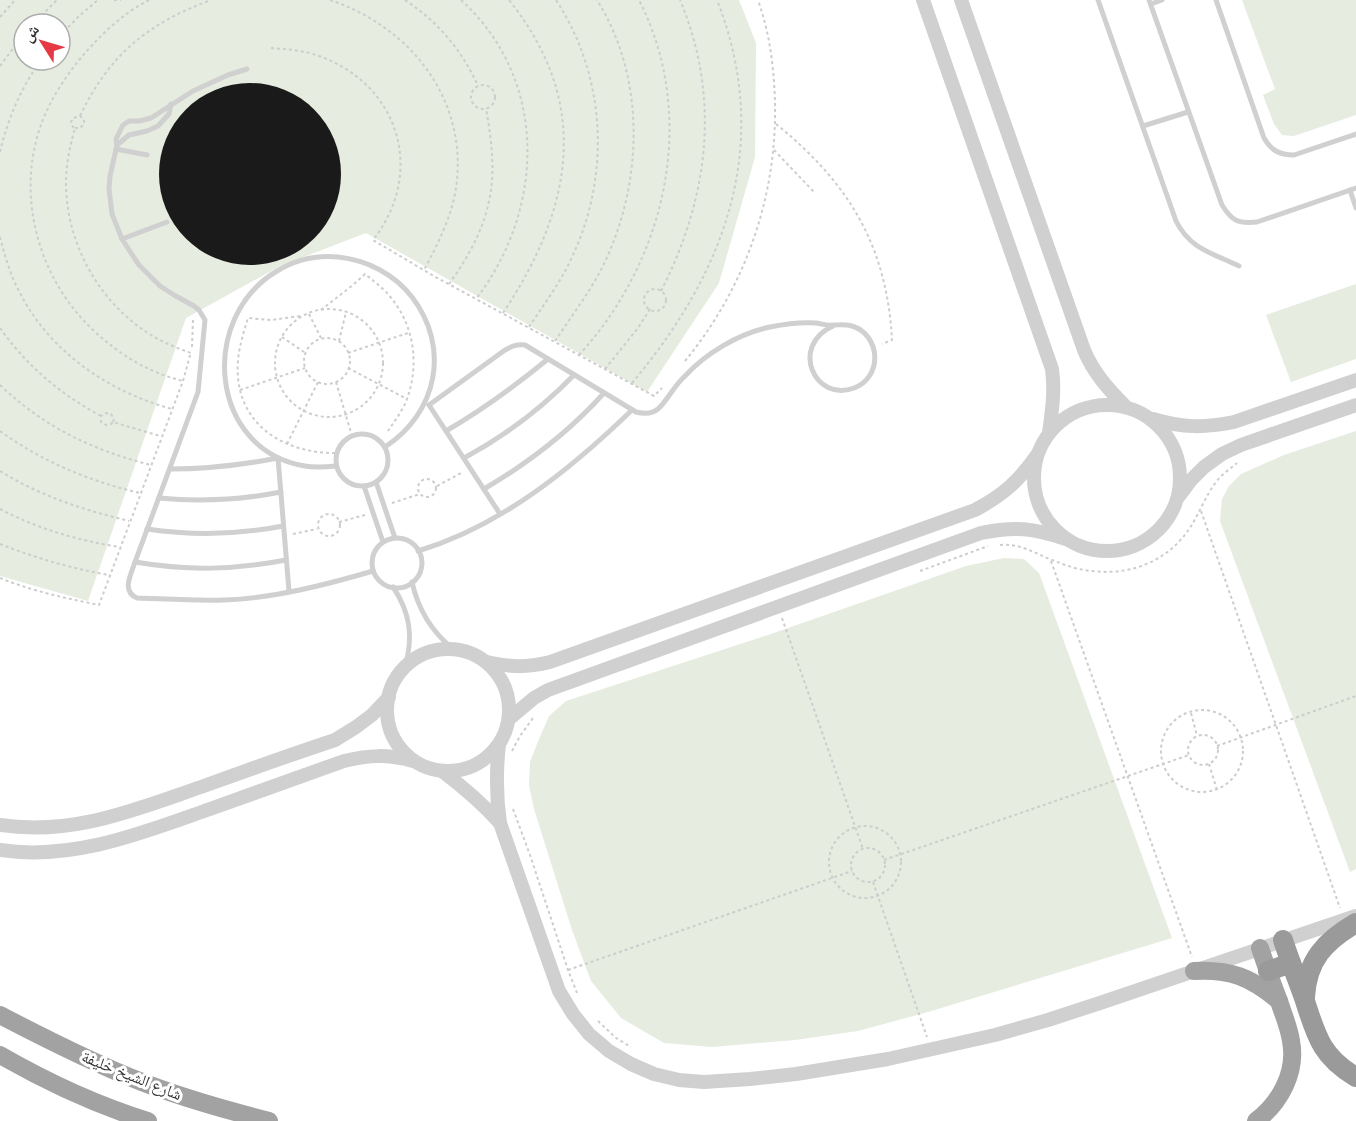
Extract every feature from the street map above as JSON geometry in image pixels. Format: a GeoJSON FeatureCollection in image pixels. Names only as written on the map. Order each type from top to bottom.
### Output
{"type":"FeatureCollection","features":[{"type":"Feature","properties":{"kind":"highway"},"geometry":{"type":"LineString","coordinates":[[1305,1000],[1306,983],[1318,953],[1329,941],[1356,923]]}},
{"type":"Feature","properties":{"kind":"highway"},"geometry":{"type":"LineString","coordinates":[[1283,940],[1314,1032],[1334,1060],[1356,1077]]}},
{"type":"Feature","properties":{"kind":"highway"},"geometry":{"type":"LineString","coordinates":[[1256,1121],[1266,1114],[1286,1085],[1292,1057],[1289,1029],[1260,948]]}},
{"type":"Feature","properties":{"kind":"highway"},"geometry":{"type":"LineString","coordinates":[[1268,971],[1290,963]]}},
{"type":"Feature","properties":{"kind":"highway"},"geometry":{"type":"LineString","coordinates":[[1193,964],[1248,979],[1279,1001]]}},
{"type":"Feature","properties":{"kind":"highway","name":"شارع الشيخ خليفة"},"geometry":{"type":"LineString","coordinates":[[0,1015],[76,1053],[140,1081],[200,1102],[269,1121]]}},
{"type":"Feature","properties":{"kind":"highway"},"geometry":{"type":"LineString","coordinates":[[0,1055],[69,1091],[141,1120]]}},
{"type":"Feature","properties":{"kind":"street"},"geometry":{"type":"LineString","coordinates":[[923,0],[1049,360],[1054,386],[1049,433]]}},
{"type":"Feature","properties":{"kind":"street"},"geometry":{"type":"LineString","coordinates":[[961,0],[1084,350],[1097,375],[1125,406]]}},
{"type":"Feature","properties":{"kind":"street"},"geometry":{"type":"LineString","coordinates":[[487,662],[509,667],[550,662],[975,510],[1010,488],[1037,455],[1049,433],[1064,418],[1083,408],[1103,404],[1125,406],[1174,425],[1213,426],[1233,422],[1356,380]]}},
{"type":"Feature","properties":{"kind":"street"},"geometry":{"type":"LineString","coordinates":[[509,719],[534,698],[549,690],[981,533],[1024,528],[1046,532],[1083,548],[1102,551],[1122,550],[1140,543],[1155,532],[1168,518],[1176,500],[1191,480],[1222,454],[1241,445],[1356,405]]}},
{"type":"Feature","properties":{"kind":"street"},"geometry":{"type":"LineString","coordinates":[[1151,418],[1167,435],[1177,455],[1180,478],[1176,500]]}},
{"type":"Feature","properties":{"kind":"street"},"geometry":{"type":"LineString","coordinates":[[1037,455],[1033,474],[1035,493],[1041,511],[1052,527],[1066,539]]}},
{"type":"Feature","properties":{"kind":"street"},"geometry":{"type":"LineString","coordinates":[[452,648],[472,653],[487,662],[498,674],[509,703],[509,719],[499,744],[483,760],[464,770],[442,771],[427,768],[413,760],[400,748],[391,733],[387,715],[388,697],[395,680],[405,666],[420,656],[452,648]]}},
{"type":"Feature","properties":{"kind":"street"},"geometry":{"type":"LineString","coordinates":[[0,825],[39,828],[71,826],[145,807],[335,740],[372,715],[388,697]]}},
{"type":"Feature","properties":{"kind":"street"},"geometry":{"type":"LineString","coordinates":[[499,744],[496,797],[500,823],[559,991],[589,1034],[616,1056],[654,1074],[678,1080],[704,1082],[796,1074],[942,1048],[1048,1020],[1193,964],[1260,948],[1356,916]]}},
{"type":"Feature","properties":{"kind":"street"},"geometry":{"type":"LineString","coordinates":[[0,850],[43,852],[79,849],[151,830],[344,761],[378,755],[413,760]]}},
{"type":"Feature","properties":{"kind":"street"},"geometry":{"type":"LineString","coordinates":[[442,771],[482,804],[500,823]]}},
{"type":"Feature","properties":{"kind":"lane"},"geometry":{"type":"LineString","coordinates":[[1098,0],[1176,221],[1190,241],[1198,247],[1239,266]]}},
{"type":"Feature","properties":{"kind":"lane"},"geometry":{"type":"LineString","coordinates":[[1162,0],[1150,2],[1221,205],[1228,215],[1245,223],[1257,222],[1353,189],[1356,208]]}},
{"type":"Feature","properties":{"kind":"lane"},"geometry":{"type":"LineString","coordinates":[[1216,0],[1264,138],[1269,146],[1284,155],[1294,155],[1356,134]]}},
{"type":"Feature","properties":{"kind":"lane"},"geometry":{"type":"LineString","coordinates":[[246,69],[210,82],[151,118],[126,123],[116,139],[117,147],[109,189],[112,214],[122,239],[139,265],[159,286],[194,306],[205,320],[198,392],[127,584],[130,593],[137,598],[225,600],[289,591],[373,571]]}},
{"type":"Feature","properties":{"kind":"lane"},"geometry":{"type":"LineString","coordinates":[[117,147],[129,135],[158,126],[169,114],[171,104]]}},
{"type":"Feature","properties":{"kind":"lane"},"geometry":{"type":"LineString","coordinates":[[1143,126],[1188,112]]}},
{"type":"Feature","properties":{"kind":"lane"},"geometry":{"type":"LineString","coordinates":[[117,147],[147,156]]}},
{"type":"Feature","properties":{"kind":"lane"},"geometry":{"type":"LineString","coordinates":[[122,239],[166,222]]}},
{"type":"Feature","properties":{"kind":"lane"},"geometry":{"type":"LineString","coordinates":[[336,466],[307,467],[292,464],[258,445],[232,408],[225,368],[230,329],[235,316],[249,294],[269,276],[292,264],[325,257],[358,261],[382,271],[403,287],[419,308],[425,320],[434,355],[433,378],[428,403],[500,514]]}},
{"type":"Feature","properties":{"kind":"lane"},"geometry":{"type":"LineString","coordinates":[[383,444],[402,434],[428,403],[512,345],[525,345],[632,410],[643,414],[658,409],[672,390],[698,364],[724,346],[748,334],[797,323],[832,326]]}},
{"type":"Feature","properties":{"kind":"lane"},"geometry":{"type":"LineString","coordinates":[[841,324],[858,328],[865,333],[874,347],[876,356],[872,372],[867,380],[853,389],[835,390],[827,387],[820,382],[811,368],[809,359],[813,342],[825,329],[832,326],[841,324]]}},
{"type":"Feature","properties":{"kind":"lane"},"geometry":{"type":"LineString","coordinates":[[446,431],[502,395],[548,359]]}},
{"type":"Feature","properties":{"kind":"lane"},"geometry":{"type":"LineString","coordinates":[[464,458],[523,422],[574,375]]}},
{"type":"Feature","properties":{"kind":"lane"},"geometry":{"type":"LineString","coordinates":[[484,489],[548,446],[574,424],[604,393]]}},
{"type":"Feature","properties":{"kind":"lane"},"geometry":{"type":"LineString","coordinates":[[418,551],[460,536],[500,514],[555,477],[632,410]]}},
{"type":"Feature","properties":{"kind":"lane"},"geometry":{"type":"LineString","coordinates":[[362,434],[369,435],[383,444],[388,466],[381,478],[364,486],[346,481],[336,466],[337,453],[344,441],[362,434]]}},
{"type":"Feature","properties":{"kind":"lane"},"geometry":{"type":"LineString","coordinates":[[170,469],[235,466],[278,458]]}},
{"type":"Feature","properties":{"kind":"lane"},"geometry":{"type":"LineString","coordinates":[[278,458],[289,591]]}},
{"type":"Feature","properties":{"kind":"lane"},"geometry":{"type":"LineString","coordinates":[[376,482],[395,538]]}},
{"type":"Feature","properties":{"kind":"lane"},"geometry":{"type":"LineString","coordinates":[[364,486],[383,542]]}},
{"type":"Feature","properties":{"kind":"lane"},"geometry":{"type":"LineString","coordinates":[[159,498],[219,501],[281,492]]}},
{"type":"Feature","properties":{"kind":"lane"},"geometry":{"type":"LineString","coordinates":[[147,529],[181,534],[215,535],[284,526]]}},
{"type":"Feature","properties":{"kind":"lane"},"geometry":{"type":"LineString","coordinates":[[395,538],[411,543],[418,551],[421,564],[420,571],[412,582],[393,587],[381,582],[373,571],[372,565],[378,546],[395,538]]}},
{"type":"Feature","properties":{"kind":"lane"},"geometry":{"type":"LineString","coordinates":[[135,561],[200,569],[243,567],[286,560]]}},
{"type":"Feature","properties":{"kind":"lane"},"geometry":{"type":"LineString","coordinates":[[412,582],[417,601],[428,622],[452,648]]}},
{"type":"Feature","properties":{"kind":"lane"},"geometry":{"type":"LineString","coordinates":[[393,587],[404,606],[410,630],[409,654],[405,666]]}},
{"type":"Feature","properties":{"kind":"path"},"geometry":{"type":"LineString","coordinates":[[0,17],[15,0]]}},
{"type":"Feature","properties":{"kind":"path"},"geometry":{"type":"LineString","coordinates":[[45,12],[57,0]]}},
{"type":"Feature","properties":{"kind":"path"},"geometry":{"type":"LineString","coordinates":[[72,23],[98,0]]}},
{"type":"Feature","properties":{"kind":"path"},"geometry":{"type":"LineString","coordinates":[[114,0],[121,0]]}},
{"type":"Feature","properties":{"kind":"path"},"geometry":{"type":"LineString","coordinates":[[149,0],[100,37],[74,67],[53,99],[34,149],[31,197],[36,232],[45,262],[59,289],[78,314],[104,340],[135,362],[150,370],[183,381]]}},
{"type":"Feature","properties":{"kind":"path"},"geometry":{"type":"LineString","coordinates":[[80,116],[99,80],[132,43],[173,16],[211,0]]}},
{"type":"Feature","properties":{"kind":"path"},"geometry":{"type":"LineString","coordinates":[[330,0],[361,12],[378,22],[404,43],[434,79],[450,114],[457,148],[457,182],[447,222],[424,270]]}},
{"type":"Feature","properties":{"kind":"path"},"geometry":{"type":"LineString","coordinates":[[405,0],[448,36],[465,59],[478,86]]}},
{"type":"Feature","properties":{"kind":"path"},"geometry":{"type":"LineString","coordinates":[[461,0],[486,27],[510,67],[520,94],[528,143],[527,177],[517,222],[496,270],[476,298]]}},
{"type":"Feature","properties":{"kind":"path"},"geometry":{"type":"LineString","coordinates":[[503,313],[534,261],[552,218],[559,189],[564,145],[560,100],[549,65],[533,34],[509,0]]}},
{"type":"Feature","properties":{"kind":"path"},"geometry":{"type":"LineString","coordinates":[[529,328],[574,254],[591,205],[598,153],[597,114],[591,80],[581,46],[556,0]]}},
{"type":"Feature","properties":{"kind":"path"},"geometry":{"type":"LineString","coordinates":[[554,342],[592,285],[610,249],[624,208],[632,168],[634,129],[628,80],[616,38],[597,0]]}},
{"type":"Feature","properties":{"kind":"path"},"geometry":{"type":"LineString","coordinates":[[579,355],[617,307],[639,266],[656,218],[667,171],[670,124],[666,80],[656,41],[639,0]]}},
{"type":"Feature","properties":{"kind":"path"},"geometry":{"type":"LineString","coordinates":[[662,291],[687,230],[700,181],[704,147],[703,79],[693,34],[680,0]]}},
{"type":"Feature","properties":{"kind":"path"},"geometry":{"type":"LineString","coordinates":[[632,384],[665,342],[693,297],[720,236],[735,190],[741,143],[741,102],[735,57],[717,0]]}},
{"type":"Feature","properties":{"kind":"path"},"geometry":{"type":"LineString","coordinates":[[680,367],[703,338],[722,308],[753,242],[766,198],[774,150],[774,76],[772,56],[758,0]]}},
{"type":"Feature","properties":{"kind":"path"},"geometry":{"type":"LineString","coordinates":[[271,48],[303,51],[347,70],[376,94],[392,120],[401,164],[400,179],[393,207],[373,240],[654,396],[667,382]]}},
{"type":"Feature","properties":{"kind":"path"},"geometry":{"type":"LineString","coordinates":[[0,66],[12,50]]}},
{"type":"Feature","properties":{"kind":"path"},"geometry":{"type":"LineString","coordinates":[[0,152],[15,105],[33,72]]}},
{"type":"Feature","properties":{"kind":"path"},"geometry":{"type":"LineString","coordinates":[[486,85],[494,93],[492,104],[486,108],[479,108],[471,101],[473,90],[478,86],[486,85]]}},
{"type":"Feature","properties":{"kind":"path"},"geometry":{"type":"LineString","coordinates":[[450,284],[477,237],[489,201],[492,159],[486,108]]}},
{"type":"Feature","properties":{"kind":"path"},"geometry":{"type":"LineString","coordinates":[[80,116],[75,116],[72,120],[75,128],[67,165],[66,182],[74,235],[88,268],[106,296],[129,320],[157,339],[191,353]]}},
{"type":"Feature","properties":{"kind":"path"},"geometry":{"type":"LineString","coordinates":[[75,128],[80,128],[84,124],[80,116]]}},
{"type":"Feature","properties":{"kind":"path"},"geometry":{"type":"LineString","coordinates":[[775,124],[825,170],[850,202],[868,235],[885,286],[892,340],[874,347]]}},
{"type":"Feature","properties":{"kind":"path"},"geometry":{"type":"LineString","coordinates":[[774,150],[814,192]]}},
{"type":"Feature","properties":{"kind":"path"},"geometry":{"type":"LineString","coordinates":[[0,237],[5,257],[20,294],[40,324],[64,350],[112,386],[147,402],[172,409]]}},
{"type":"Feature","properties":{"kind":"path"},"geometry":{"type":"LineString","coordinates":[[321,310],[365,274],[387,292],[402,314],[410,333],[413,352],[412,379],[407,399],[383,444]]}},
{"type":"Feature","properties":{"kind":"path"},"geometry":{"type":"LineString","coordinates":[[654,289],[662,291],[666,297],[666,304],[661,310],[650,309],[644,300],[647,292],[654,289]]}},
{"type":"Feature","properties":{"kind":"path"},"geometry":{"type":"LineString","coordinates":[[331,309],[346,312],[368,326],[379,343],[382,363],[378,384],[359,407],[345,414],[320,416],[303,410],[286,396],[277,378],[275,357],[287,328],[303,316],[331,309]]}},
{"type":"Feature","properties":{"kind":"path"},"geometry":{"type":"LineString","coordinates":[[605,369],[638,328],[650,309]]}},
{"type":"Feature","properties":{"kind":"path"},"geometry":{"type":"LineString","coordinates":[[0,578],[32,590],[99,605],[183,381],[191,353],[193,316],[199,310]]}},
{"type":"Feature","properties":{"kind":"path"},"geometry":{"type":"LineString","coordinates":[[339,341],[346,312]]}},
{"type":"Feature","properties":{"kind":"path"},"geometry":{"type":"LineString","coordinates":[[309,313],[321,338]]}},
{"type":"Feature","properties":{"kind":"path"},"geometry":{"type":"LineString","coordinates":[[303,316],[271,320],[248,318],[237,365],[240,390],[245,406],[253,418],[274,437],[286,444],[312,452],[337,453]]}},
{"type":"Feature","properties":{"kind":"path"},"geometry":{"type":"LineString","coordinates":[[0,328],[21,355],[50,383],[101,416]]}},
{"type":"Feature","properties":{"kind":"path"},"geometry":{"type":"LineString","coordinates":[[348,353],[410,333]]}},
{"type":"Feature","properties":{"kind":"path"},"geometry":{"type":"LineString","coordinates":[[282,337],[305,353]]}},
{"type":"Feature","properties":{"kind":"path"},"geometry":{"type":"LineString","coordinates":[[321,338],[333,338],[339,341],[345,346],[350,358],[345,374],[330,384],[312,379],[305,368],[304,358],[311,344],[321,338]]}},
{"type":"Feature","properties":{"kind":"path"},"geometry":{"type":"LineString","coordinates":[[240,390],[305,368]]}},
{"type":"Feature","properties":{"kind":"path"},"geometry":{"type":"LineString","coordinates":[[348,368],[407,399]]}},
{"type":"Feature","properties":{"kind":"path"},"geometry":{"type":"LineString","coordinates":[[286,444],[318,382]]}},
{"type":"Feature","properties":{"kind":"path"},"geometry":{"type":"LineString","coordinates":[[336,382],[352,436]]}},
{"type":"Feature","properties":{"kind":"path"},"geometry":{"type":"LineString","coordinates":[[0,385],[57,429],[92,447],[151,465]]}},
{"type":"Feature","properties":{"kind":"path"},"geometry":{"type":"LineString","coordinates":[[101,416],[106,413],[111,414],[113,422]]}},
{"type":"Feature","properties":{"kind":"path"},"geometry":{"type":"LineString","coordinates":[[101,416],[101,422],[106,426],[113,422]]}},
{"type":"Feature","properties":{"kind":"path"},"geometry":{"type":"LineString","coordinates":[[113,422],[162,437]]}},
{"type":"Feature","properties":{"kind":"path"},"geometry":{"type":"LineString","coordinates":[[0,431],[32,452],[70,471],[140,494]]}},
{"type":"Feature","properties":{"kind":"path"},"geometry":{"type":"LineString","coordinates":[[998,545],[1017,545],[1051,560],[1095,572],[1111,572],[1146,565],[1160,558],[1185,536],[1216,482],[1236,463],[1244,460]]}},
{"type":"Feature","properties":{"kind":"path"},"geometry":{"type":"LineString","coordinates":[[437,486],[471,469]]}},
{"type":"Feature","properties":{"kind":"path"},"geometry":{"type":"LineString","coordinates":[[0,471],[55,499],[129,521]]}},
{"type":"Feature","properties":{"kind":"path"},"geometry":{"type":"LineString","coordinates":[[384,506],[420,494],[426,497],[433,496],[437,486],[432,480],[422,480],[418,487],[420,494]]}},
{"type":"Feature","properties":{"kind":"path"},"geometry":{"type":"LineString","coordinates":[[0,509],[44,529],[119,547]]}},
{"type":"Feature","properties":{"kind":"path"},"geometry":{"type":"LineString","coordinates":[[1200,511],[1340,908]]}},
{"type":"Feature","properties":{"kind":"path"},"geometry":{"type":"LineString","coordinates":[[339,522],[373,512]]}},
{"type":"Feature","properties":{"kind":"path"},"geometry":{"type":"LineString","coordinates":[[326,515],[334,516],[339,522],[338,531],[332,536],[323,535],[318,528],[319,520],[326,515]]}},
{"type":"Feature","properties":{"kind":"path"},"geometry":{"type":"LineString","coordinates":[[284,536],[318,528]]}},
{"type":"Feature","properties":{"kind":"path"},"geometry":{"type":"LineString","coordinates":[[0,544],[46,561],[110,575]]}},
{"type":"Feature","properties":{"kind":"path"},"geometry":{"type":"LineString","coordinates":[[915,573],[991,546]]}},
{"type":"Feature","properties":{"kind":"path"},"geometry":{"type":"LineString","coordinates":[[1051,560],[1193,964]]}},
{"type":"Feature","properties":{"kind":"path"},"geometry":{"type":"LineString","coordinates":[[782,618],[863,849]]}},
{"type":"Feature","properties":{"kind":"path"},"geometry":{"type":"LineString","coordinates":[[1217,746],[1356,696]]}},
{"type":"Feature","properties":{"kind":"path"},"geometry":{"type":"LineString","coordinates":[[1208,710],[1216,712],[1231,722],[1241,736],[1243,755],[1241,764],[1232,779],[1217,790],[1200,792],[1184,788],[1171,778],[1163,764],[1161,745],[1168,728],[1182,715],[1190,712],[1208,710]]}},
{"type":"Feature","properties":{"kind":"path"},"geometry":{"type":"LineString","coordinates":[[510,757],[520,736],[539,712]]}},
{"type":"Feature","properties":{"kind":"path"},"geometry":{"type":"LineString","coordinates":[[1190,712],[1197,736]]}},
{"type":"Feature","properties":{"kind":"path"},"geometry":{"type":"LineString","coordinates":[[1197,736],[1209,736],[1217,746],[1217,755],[1209,764],[1195,763],[1188,755],[1188,745],[1197,736]]}},
{"type":"Feature","properties":{"kind":"path"},"geometry":{"type":"LineString","coordinates":[[884,860],[1188,755]]}},
{"type":"Feature","properties":{"kind":"path"},"geometry":{"type":"LineString","coordinates":[[1209,764],[1217,790]]}},
{"type":"Feature","properties":{"kind":"path"},"geometry":{"type":"LineString","coordinates":[[511,805],[577,992]]}},
{"type":"Feature","properties":{"kind":"path"},"geometry":{"type":"LineString","coordinates":[[855,827],[880,829],[893,840],[900,855],[898,877],[889,889],[878,896],[861,899],[840,890],[829,868],[830,851],[834,843],[840,836],[855,827]]}},
{"type":"Feature","properties":{"kind":"path"},"geometry":{"type":"LineString","coordinates":[[863,849],[874,850],[884,860],[883,873],[873,882],[858,880],[852,871],[852,859],[863,849]]}},
{"type":"Feature","properties":{"kind":"path"},"geometry":{"type":"LineString","coordinates":[[568,970],[852,871]]}},
{"type":"Feature","properties":{"kind":"path"},"geometry":{"type":"LineString","coordinates":[[873,882],[927,1037]]}},
{"type":"Feature","properties":{"kind":"path"},"geometry":{"type":"LineString","coordinates":[[594,1018],[616,1038],[633,1048]]}},
{"type":"Feature","properties":{"kind":"shaded area"},"geometry":{"type":"Polygon","coordinates":[[[0,0],[739,0],[756,43],[755,157],[719,283],[647,392],[366,233],[280,266],[186,318],[88,601],[0,576],[0,0]]]}},
{"type":"Feature","properties":{"kind":"shaded area"},"geometry":{"type":"Polygon","coordinates":[[[1242,0],[1356,0],[1356,115],[1294,136],[1282,135],[1274,124],[1263,95],[1275,89],[1242,0]]]}},
{"type":"Feature","properties":{"kind":"shaded area"},"geometry":{"type":"Polygon","coordinates":[[[1356,284],[1356,359],[1291,382],[1266,315],[1356,284]]]}},
{"type":"Feature","properties":{"kind":"shaded area"},"geometry":{"type":"Polygon","coordinates":[[[1356,431],[1356,869],[1350,872],[1220,521],[1222,499],[1229,486],[1241,474],[1284,455],[1356,431]]]}},
{"type":"Feature","properties":{"kind":"shaded area"},"geometry":{"type":"Polygon","coordinates":[[[1004,558],[1024,559],[1039,573],[1172,938],[858,1031],[795,1040],[712,1047],[664,1043],[621,1018],[591,981],[572,930],[534,809],[529,786],[530,762],[549,716],[566,701],[768,635],[966,566],[1004,558]]]}},
{"type":"Feature","properties":{"kind":"building"},"geometry":{"type":"Polygon","coordinates":[[[250,83],[285,90],[314,110],[334,139],[341,174],[334,209],[314,238],[285,258],[250,265],[215,258],[186,238],[166,209],[159,174],[166,139],[186,110],[215,90],[250,83]]]}}]}
